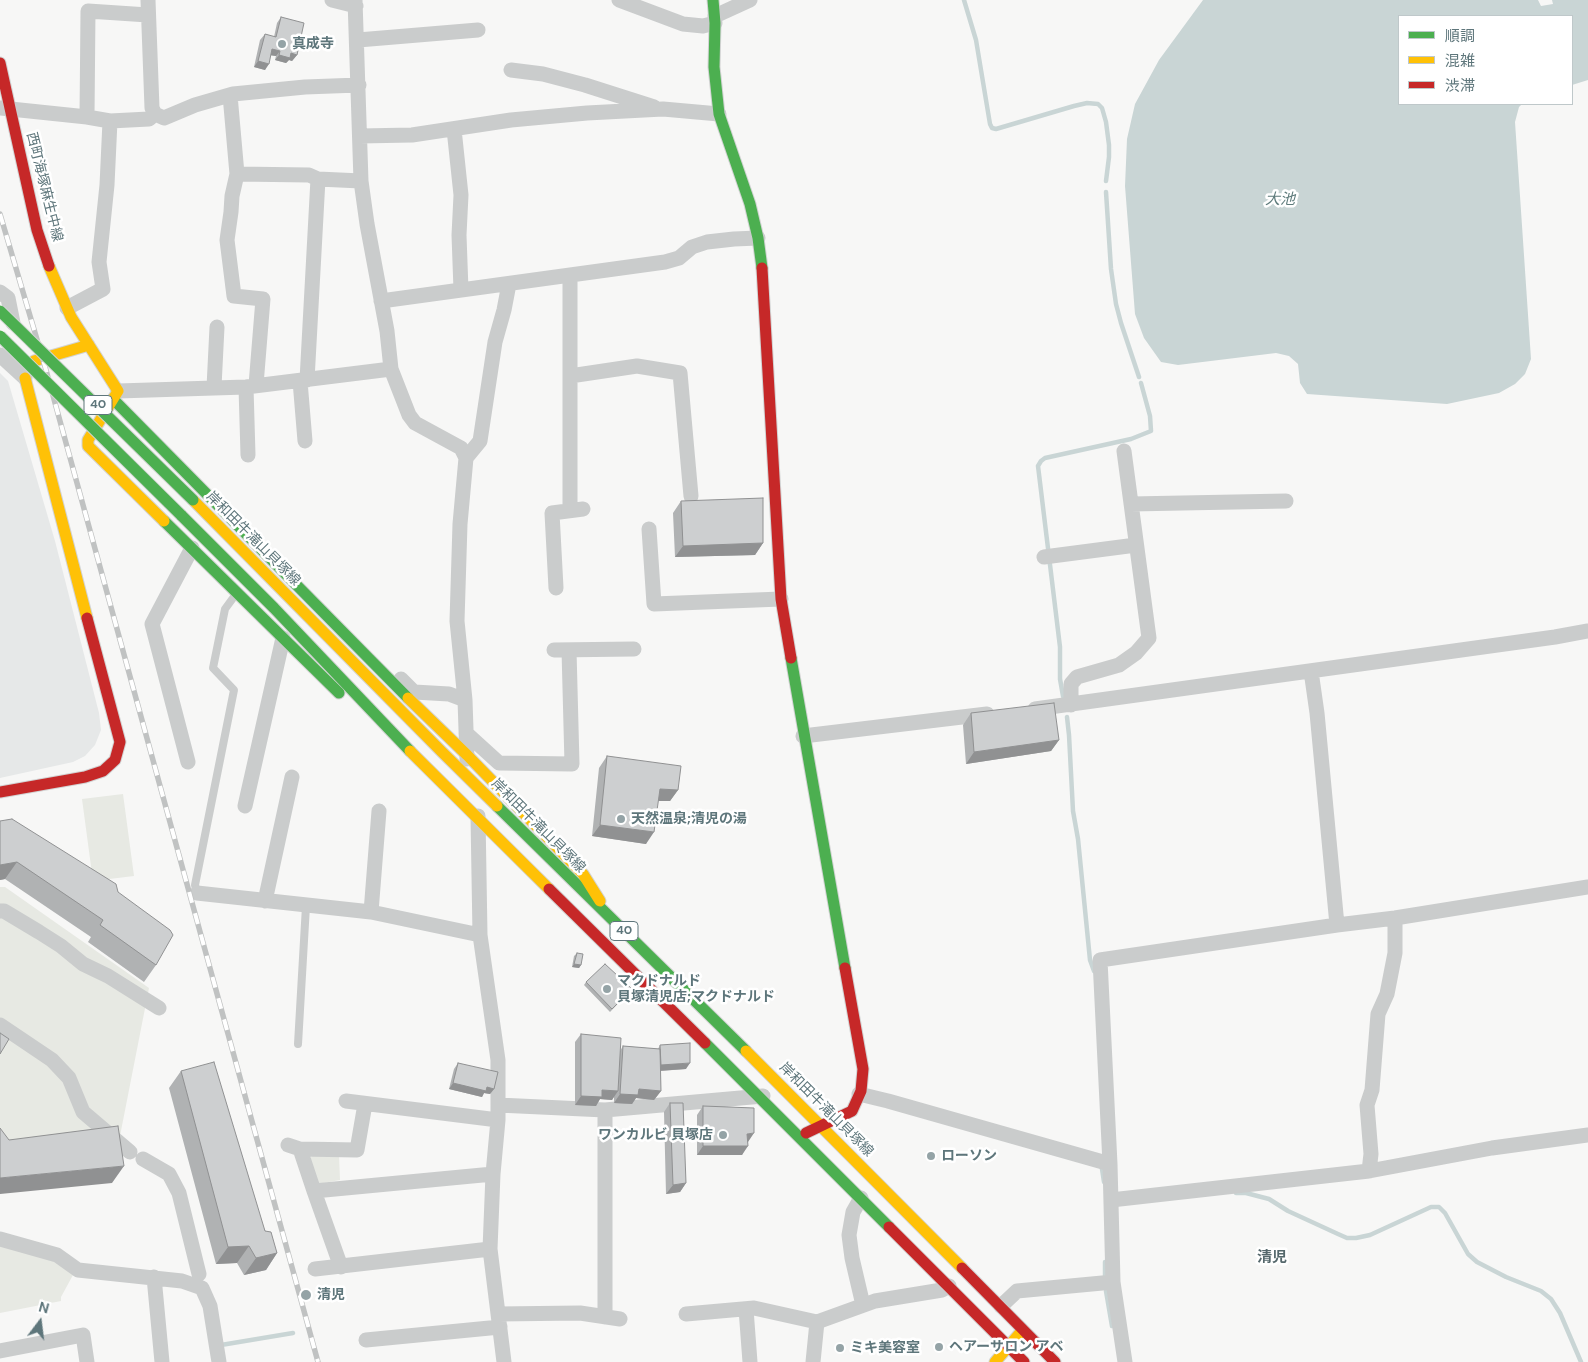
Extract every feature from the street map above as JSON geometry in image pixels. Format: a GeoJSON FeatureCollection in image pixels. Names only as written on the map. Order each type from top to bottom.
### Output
{"type":"FeatureCollection","features":[{"type":"Feature","properties":{"kind":"street"},"geometry":{"type":"LineString","coordinates":[[332,0],[356,3],[361,181],[387,331],[391,369],[406,407],[415,423],[460,448],[466,458]]}},
{"type":"Feature","properties":{"kind":"street"},"geometry":{"type":"LineString","coordinates":[[619,0],[683,24],[703,26],[750,0]]}},
{"type":"Feature","properties":{"kind":"street"},"geometry":{"type":"LineString","coordinates":[[713,0],[715,19],[714,67],[718,114],[750,204],[758,238],[763,289],[781,599],[803,736],[863,1069],[859,1094],[852,1111],[799,1136]]}},
{"type":"Feature","properties":{"kind":"street"},"geometry":{"type":"LineString","coordinates":[[88,117],[88,10],[148,8],[152,108],[155,114],[164,118],[195,105],[230,95],[305,87],[359,85]]}},
{"type":"Feature","properties":{"kind":"street"},"geometry":{"type":"LineString","coordinates":[[358,40],[478,30]]}},
{"type":"Feature","properties":{"kind":"street","name":"西町海塚麻生中線"},"geometry":{"type":"LineString","coordinates":[[0,62],[5,108],[37,230],[54,280],[67,308],[90,345],[115,395],[350,640],[417,708],[467,755],[583,874],[609,916]]}},
{"type":"Feature","properties":{"kind":"street"},"geometry":{"type":"LineString","coordinates":[[511,70],[543,74],[585,84],[662,109]]}},
{"type":"Feature","properties":{"kind":"street"},"geometry":{"type":"LineString","coordinates":[[230,95],[237,174],[227,240],[234,296],[263,299],[251,386],[248,455]]}},
{"type":"Feature","properties":{"kind":"street"},"geometry":{"type":"LineString","coordinates":[[5,108],[110,121],[149,119],[155,114]]}},
{"type":"Feature","properties":{"kind":"street"},"geometry":{"type":"LineString","coordinates":[[360,136],[412,135],[511,120],[587,113],[662,109],[718,114]]}},
{"type":"Feature","properties":{"kind":"street"},"geometry":{"type":"LineString","coordinates":[[67,308],[103,289],[99,262],[107,185],[110,121]]}},
{"type":"Feature","properties":{"kind":"street"},"geometry":{"type":"LineString","coordinates":[[454,129],[462,195],[459,234],[461,290]]}},
{"type":"Feature","properties":{"kind":"street"},"geometry":{"type":"LineString","coordinates":[[237,174],[309,175],[318,179],[361,181]]}},
{"type":"Feature","properties":{"kind":"street"},"geometry":{"type":"LineString","coordinates":[[305,441],[303,380],[318,179]]}},
{"type":"Feature","properties":{"kind":"street"},"geometry":{"type":"LineString","coordinates":[[381,301],[665,262],[679,258],[692,247],[707,242],[734,238],[758,238]]}},
{"type":"Feature","properties":{"kind":"street"},"geometry":{"type":"LineString","coordinates":[[556,588],[552,513],[577,510],[570,376],[570,275]]}},
{"type":"Feature","properties":{"kind":"street"},"geometry":{"type":"LineString","coordinates":[[504,1362],[490,1249],[498,1112],[498,1060],[480,935],[479,820],[467,775],[465,700],[457,621],[460,524],[466,458],[480,441],[495,342],[509,284]]}},
{"type":"Feature","properties":{"kind":"street"},"geometry":{"type":"LineString","coordinates":[[0,292],[8,298],[24,371],[120,742],[115,760],[103,771],[85,777],[0,792]]}},
{"type":"Feature","properties":{"kind":"street","name":"岸和田牛滝山貝塚線"},"geometry":{"type":"LineString","coordinates":[[0,311],[193,500],[442,752],[789,1094],[1055,1362]]}},
{"type":"Feature","properties":{"kind":"street"},"geometry":{"type":"LineString","coordinates":[[214,387],[217,327]]}},
{"type":"Feature","properties":{"kind":"street","name":"40"},"geometry":{"type":"LineString","coordinates":[[0,336],[274,608],[390,732],[759,1096],[1024,1362]]}},
{"type":"Feature","properties":{"kind":"street"},"geometry":{"type":"LineString","coordinates":[[24,371],[90,345]]}},
{"type":"Feature","properties":{"kind":"street"},"geometry":{"type":"LineString","coordinates":[[0,355],[24,371]]}},
{"type":"Feature","properties":{"kind":"street"},"geometry":{"type":"LineString","coordinates":[[570,376],[637,366],[680,373],[691,496]]}},
{"type":"Feature","properties":{"kind":"street"},"geometry":{"type":"LineString","coordinates":[[391,369],[251,386],[115,395],[88,440],[88,446],[334,688],[453,794]]}},
{"type":"Feature","properties":{"kind":"street"},"geometry":{"type":"LineString","coordinates":[[1071,704],[1071,684],[1077,677],[1119,665],[1136,653],[1149,638],[1124,451]]}},
{"type":"Feature","properties":{"kind":"street"},"geometry":{"type":"LineString","coordinates":[[1131,504],[1286,501]]}},
{"type":"Feature","properties":{"kind":"street"},"geometry":{"type":"LineString","coordinates":[[649,529],[654,604],[781,599]]}},
{"type":"Feature","properties":{"kind":"street"},"geometry":{"type":"LineString","coordinates":[[1049,556],[1136,545]]}},
{"type":"Feature","properties":{"kind":"street"},"geometry":{"type":"LineString","coordinates":[[188,762],[152,624],[192,548]]}},
{"type":"Feature","properties":{"kind":"street"},"geometry":{"type":"LineString","coordinates":[[1023,710],[1588,631]]}},
{"type":"Feature","properties":{"kind":"street"},"geometry":{"type":"LineString","coordinates":[[245,806],[283,638]]}},
{"type":"Feature","properties":{"kind":"street"},"geometry":{"type":"LineString","coordinates":[[350,640],[380,659],[414,692],[449,694],[465,700]]}},
{"type":"Feature","properties":{"kind":"street"},"geometry":{"type":"LineString","coordinates":[[554,650],[634,649]]}},
{"type":"Feature","properties":{"kind":"street"},"geometry":{"type":"LineString","coordinates":[[466,733],[499,763],[572,764],[570,650]]}},
{"type":"Feature","properties":{"kind":"street"},"geometry":{"type":"LineString","coordinates":[[1311,671],[1317,713],[1337,925]]}},
{"type":"Feature","properties":{"kind":"street"},"geometry":{"type":"LineString","coordinates":[[803,736],[1004,712]]}},
{"type":"Feature","properties":{"kind":"street"},"geometry":{"type":"LineString","coordinates":[[265,901],[292,777]]}},
{"type":"Feature","properties":{"kind":"street"},"geometry":{"type":"LineString","coordinates":[[371,912],[379,811]]}},
{"type":"Feature","properties":{"kind":"street"},"geometry":{"type":"LineString","coordinates":[[1125,1362],[1113,1282],[1110,1164],[1100,960],[1395,918],[1588,887]]}},
{"type":"Feature","properties":{"kind":"street"},"geometry":{"type":"LineString","coordinates":[[197,893],[371,912],[480,935]]}},
{"type":"Feature","properties":{"kind":"street"},"geometry":{"type":"LineString","coordinates":[[0,911],[4,911],[39,932],[61,946],[83,964],[108,976],[159,1008]]}},
{"type":"Feature","properties":{"kind":"street"},"geometry":{"type":"LineString","coordinates":[[1369,1171],[1371,1154],[1367,1105],[1372,1090],[1378,1014],[1387,994],[1395,953],[1395,918]]}},
{"type":"Feature","properties":{"kind":"street"},"geometry":{"type":"LineString","coordinates":[[0,1025],[52,1060],[68,1078],[83,1112],[130,1152]]}},
{"type":"Feature","properties":{"kind":"street"},"geometry":{"type":"LineString","coordinates":[[346,1100],[365,1104],[498,1112],[605,1110],[789,1094]]}},
{"type":"Feature","properties":{"kind":"street"},"geometry":{"type":"LineString","coordinates":[[859,1094],[1110,1164]]}},
{"type":"Feature","properties":{"kind":"street"},"geometry":{"type":"LineString","coordinates":[[342,1266],[314,1192],[294,1147],[357,1150],[365,1104]]}},
{"type":"Feature","properties":{"kind":"street"},"geometry":{"type":"LineString","coordinates":[[366,1340],[499,1320],[580,1314],[613,1318],[605,1110]]}},
{"type":"Feature","properties":{"kind":"street"},"geometry":{"type":"LineString","coordinates":[[1110,1200],[1369,1171],[1492,1148],[1588,1135]]}},
{"type":"Feature","properties":{"kind":"street"},"geometry":{"type":"LineString","coordinates":[[143,1159],[169,1174],[179,1193],[199,1274]]}},
{"type":"Feature","properties":{"kind":"street"},"geometry":{"type":"LineString","coordinates":[[314,1192],[493,1174]]}},
{"type":"Feature","properties":{"kind":"street"},"geometry":{"type":"LineString","coordinates":[[861,1198],[853,1212],[849,1235],[852,1258],[863,1305]]}},
{"type":"Feature","properties":{"kind":"street"},"geometry":{"type":"LineString","coordinates":[[0,1239],[56,1255],[78,1270],[182,1281],[202,1288],[210,1306],[219,1362]]}},
{"type":"Feature","properties":{"kind":"street"},"geometry":{"type":"LineString","coordinates":[[315,1269],[490,1249]]}},
{"type":"Feature","properties":{"kind":"street"},"geometry":{"type":"LineString","coordinates":[[154,1277],[162,1362]]}},
{"type":"Feature","properties":{"kind":"street"},"geometry":{"type":"LineString","coordinates":[[1001,1306],[1017,1292],[1113,1282]]}},
{"type":"Feature","properties":{"kind":"street"},"geometry":{"type":"LineString","coordinates":[[686,1314],[754,1308],[817,1322],[875,1301],[942,1290],[949,1286]]}},
{"type":"Feature","properties":{"kind":"street"},"geometry":{"type":"LineString","coordinates":[[746,1309],[750,1362]]}},
{"type":"Feature","properties":{"kind":"street"},"geometry":{"type":"LineString","coordinates":[[812,1362],[817,1322]]}},
{"type":"Feature","properties":{"kind":"street"},"geometry":{"type":"LineString","coordinates":[[995,1362],[1023,1329]]}},
{"type":"Feature","properties":{"kind":"street"},"geometry":{"type":"LineString","coordinates":[[5,1354],[83,1335],[87,1362]]}},
{"type":"Feature","properties":{"kind":"lane"},"geometry":{"type":"LineString","coordinates":[[197,893],[195,885],[234,690],[213,668],[225,609],[237,593]]}},
{"type":"Feature","properties":{"kind":"lane"},"geometry":{"type":"LineString","coordinates":[[298,1044],[306,906]]}},
{"type":"Feature","properties":{"kind":"shaded area"},"geometry":{"type":"Polygon","coordinates":[[[0,373],[8,381],[55,541],[99,713],[101,730],[95,745],[85,756],[73,762],[0,778],[0,373]]]}},
{"type":"Feature","properties":{"kind":"shaded area"},"geometry":{"type":"Polygon","coordinates":[[[123,794],[134,876],[93,881],[82,799],[123,794]]]}},
{"type":"Feature","properties":{"kind":"shaded area"},"geometry":{"type":"Polygon","coordinates":[[[0,887],[5,887],[149,988],[119,1141],[0,1147],[0,887]]]}},
{"type":"Feature","properties":{"kind":"shaded area"},"geometry":{"type":"Polygon","coordinates":[[[314,1155],[339,1155],[340,1180],[318,1184],[310,1158],[314,1155]]]}},
{"type":"Feature","properties":{"kind":"shaded area"},"geometry":{"type":"Polygon","coordinates":[[[0,1244],[55,1259],[73,1275],[61,1297],[61,1301],[0,1313],[0,1244]]]}},
{"type":"Feature","properties":{"kind":"water","name":"大池"},"geometry":{"type":"Polygon","coordinates":[[[1203,0],[1538,0],[1541,6],[1553,4],[1552,0],[1588,0],[1588,80],[1573,85],[1573,15],[1398,15],[1398,105],[1521,105],[1515,122],[1531,359],[1525,374],[1515,384],[1499,393],[1447,404],[1307,394],[1300,383],[1298,364],[1289,356],[1276,353],[1178,365],[1161,362],[1144,338],[1135,314],[1125,186],[1127,139],[1135,104],[1159,60],[1203,0]]]}},
{"type":"Feature","properties":{"kind":"building"},"geometry":{"type":"Polygon","coordinates":[[[281,17],[304,23],[297,55],[291,53],[290,58],[279,55],[280,51],[272,49],[269,64],[258,61],[265,34],[276,37],[281,17]]]}},
{"type":"Feature","properties":{"kind":"building"},"geometry":{"type":"Polygon","coordinates":[[[763,498],[763,543],[683,546],[681,501],[763,498]]]}},
{"type":"Feature","properties":{"kind":"building"},"geometry":{"type":"Polygon","coordinates":[[[1054,703],[1059,740],[974,752],[971,713],[1054,703]]]}},
{"type":"Feature","properties":{"kind":"building","name":"天然温泉;清児の湯"},"geometry":{"type":"Polygon","coordinates":[[[607,756],[681,766],[678,790],[660,789],[654,832],[600,825],[607,756]]]}},
{"type":"Feature","properties":{"kind":"building"},"geometry":{"type":"Polygon","coordinates":[[[12,819],[116,884],[118,892],[170,930],[173,935],[156,965],[100,925],[103,920],[17,862],[0,865],[0,821],[12,819]]]}},
{"type":"Feature","properties":{"kind":"building"},"geometry":{"type":"Polygon","coordinates":[[[577,953],[583,954],[581,965],[574,964],[577,953]]]}},
{"type":"Feature","properties":{"kind":"building","name":"マクドナルド 貝塚清児店;マクドナルド"},"geometry":{"type":"Polygon","coordinates":[[[605,964],[632,989],[612,1009],[586,982],[605,964]]]}},
{"type":"Feature","properties":{"kind":"building"},"geometry":{"type":"Polygon","coordinates":[[[0,1033],[9,1039],[0,1054],[0,1033]]]}},
{"type":"Feature","properties":{"kind":"building"},"geometry":{"type":"Polygon","coordinates":[[[581,1034],[621,1038],[618,1091],[602,1090],[602,1097],[581,1096],[581,1034]]]}},
{"type":"Feature","properties":{"kind":"building"},"geometry":{"type":"Polygon","coordinates":[[[690,1043],[690,1063],[661,1065],[660,1045],[690,1043]]]}},
{"type":"Feature","properties":{"kind":"building"},"geometry":{"type":"Polygon","coordinates":[[[623,1046],[660,1049],[661,1091],[639,1089],[638,1095],[620,1094],[623,1046]]]}},
{"type":"Feature","properties":{"kind":"building"},"geometry":{"type":"Polygon","coordinates":[[[214,1062],[265,1231],[271,1232],[277,1253],[256,1258],[249,1246],[228,1247],[181,1071],[214,1062]]]}},
{"type":"Feature","properties":{"kind":"building"},"geometry":{"type":"Polygon","coordinates":[[[458,1063],[498,1072],[494,1089],[487,1087],[486,1091],[453,1083],[458,1063]]]}},
{"type":"Feature","properties":{"kind":"building"},"geometry":{"type":"Polygon","coordinates":[[[670,1103],[683,1103],[686,1183],[673,1185],[670,1103]]]}},
{"type":"Feature","properties":{"kind":"building","name":"ワンカルビ 貝塚店"},"geometry":{"type":"Polygon","coordinates":[[[703,1106],[754,1108],[754,1133],[747,1134],[748,1146],[703,1146],[703,1106]]]}},
{"type":"Feature","properties":{"kind":"building"},"geometry":{"type":"Polygon","coordinates":[[[118,1126],[124,1166],[0,1178],[0,1128],[9,1140],[118,1126]]]}},
{"type":"Feature","properties":{"kind":"waterway"},"geometry":{"type":"LineString","coordinates":[[964,0],[976,40],[992,128],[996,129],[1087,103],[1098,104],[1102,108],[1106,122],[1109,145],[1106,181]]}},
{"type":"Feature","properties":{"kind":"waterway"},"geometry":{"type":"LineString","coordinates":[[1106,192],[1111,269],[1116,304],[1139,377]]}},
{"type":"Feature","properties":{"kind":"waterway"},"geometry":{"type":"LineString","coordinates":[[1063,696],[1060,679],[1060,647],[1038,466],[1045,458],[1131,439],[1151,431],[1150,416],[1141,383]]}},
{"type":"Feature","properties":{"kind":"waterway"},"geometry":{"type":"LineString","coordinates":[[1067,717],[1073,811],[1078,839],[1090,960],[1094,971]]}},
{"type":"Feature","properties":{"kind":"waterway"},"geometry":{"type":"LineString","coordinates":[[1102,1169],[1104,1182]]}},
{"type":"Feature","properties":{"kind":"waterway"},"geometry":{"type":"LineString","coordinates":[[1236,1193],[1246,1193],[1269,1199],[1288,1211],[1347,1238],[1370,1235],[1431,1207],[1439,1207],[1445,1213],[1468,1254],[1477,1262],[1506,1277],[1541,1291],[1551,1299],[1560,1313],[1581,1362]]}},
{"type":"Feature","properties":{"kind":"waterway"},"geometry":{"type":"LineString","coordinates":[[1105,1262],[1105,1278]]}},
{"type":"Feature","properties":{"kind":"waterway"},"geometry":{"type":"LineString","coordinates":[[1106,1291],[1112,1326]]}},
{"type":"Feature","properties":{"kind":"waterway"},"geometry":{"type":"LineString","coordinates":[[221,1345],[293,1333]]}},
{"type":"Feature","properties":{"kind":"railway"},"geometry":{"type":"LineString","coordinates":[[0,214],[46,370],[318,1362]]}},
{"type":"Feature","properties":{"kind":"traffic: fast"},"geometry":{"type":"LineString","coordinates":[[713,0],[715,23],[714,67],[719,114],[750,204],[758,238],[762,268]]}},
{"type":"Feature","properties":{"kind":"traffic: fast"},"geometry":{"type":"LineString","coordinates":[[0,311],[193,500]]}},
{"type":"Feature","properties":{"kind":"traffic: fast"},"geometry":{"type":"LineString","coordinates":[[0,336],[181,515]]}},
{"type":"Feature","properties":{"kind":"traffic: fast"},"geometry":{"type":"LineString","coordinates":[[113,399],[408,698]]}},
{"type":"Feature","properties":{"kind":"traffic: fast"},"geometry":{"type":"LineString","coordinates":[[181,515],[274,608],[410,751]]}},
{"type":"Feature","properties":{"kind":"traffic: fast"},"geometry":{"type":"LineString","coordinates":[[164,521],[339,693]]}},
{"type":"Feature","properties":{"kind":"traffic: fast"},"geometry":{"type":"LineString","coordinates":[[791,658],[845,968]]}},
{"type":"Feature","properties":{"kind":"traffic: fast"},"geometry":{"type":"LineString","coordinates":[[497,806],[746,1051]]}},
{"type":"Feature","properties":{"kind":"traffic: fast"},"geometry":{"type":"LineString","coordinates":[[705,1043],[889,1227]]}},
{"type":"Feature","properties":{"kind":"traffic: slow"},"geometry":{"type":"LineString","coordinates":[[49,266],[71,317],[118,391],[88,440],[88,446],[164,521]]}},
{"type":"Feature","properties":{"kind":"traffic: slow"},"geometry":{"type":"LineString","coordinates":[[34,361],[89,345]]}},
{"type":"Feature","properties":{"kind":"traffic: slow"},"geometry":{"type":"LineString","coordinates":[[25,378],[87,618]]}},
{"type":"Feature","properties":{"kind":"traffic: slow"},"geometry":{"type":"LineString","coordinates":[[193,500],[497,806]]}},
{"type":"Feature","properties":{"kind":"traffic: slow"},"geometry":{"type":"LineString","coordinates":[[408,698],[467,755],[583,874],[600,901]]}},
{"type":"Feature","properties":{"kind":"traffic: slow"},"geometry":{"type":"LineString","coordinates":[[410,751],[549,889]]}},
{"type":"Feature","properties":{"kind":"traffic: slow"},"geometry":{"type":"LineString","coordinates":[[746,1051],[962,1268]]}},
{"type":"Feature","properties":{"kind":"traffic: slow"},"geometry":{"type":"LineString","coordinates":[[995,1362],[1020,1333]]}},
{"type":"Feature","properties":{"kind":"traffic: jam"},"geometry":{"type":"LineString","coordinates":[[0,63],[37,230],[49,266]]}},
{"type":"Feature","properties":{"kind":"traffic: jam"},"geometry":{"type":"LineString","coordinates":[[762,268],[781,599],[791,658]]}},
{"type":"Feature","properties":{"kind":"traffic: jam"},"geometry":{"type":"LineString","coordinates":[[0,792],[85,777],[103,771],[115,760],[120,742],[87,618]]}},
{"type":"Feature","properties":{"kind":"traffic: jam"},"geometry":{"type":"LineString","coordinates":[[549,889],[705,1043]]}},
{"type":"Feature","properties":{"kind":"traffic: jam"},"geometry":{"type":"LineString","coordinates":[[806,1133],[852,1111],[861,1091],[863,1069],[845,968]]}},
{"type":"Feature","properties":{"kind":"traffic: jam"},"geometry":{"type":"LineString","coordinates":[[889,1227],[1024,1362]]}},
{"type":"Feature","properties":{"kind":"traffic: jam"},"geometry":{"type":"LineString","coordinates":[[962,1268],[1055,1362]]}},
{"type":"Feature","properties":{"kind":"place","name":"真成寺"},"geometry":{"type":"Point","coordinates":[282,44]}},
{"type":"Feature","properties":{"kind":"place","name":"天然温泉;清児の湯"},"geometry":{"type":"Point","coordinates":[621,819]}},
{"type":"Feature","properties":{"kind":"place","name":"マクドナルド 貝塚清児店;マクドナルド"},"geometry":{"type":"Point","coordinates":[607,989]}},
{"type":"Feature","properties":{"kind":"place","name":"ワンカルビ 貝塚店"},"geometry":{"type":"Point","coordinates":[723,1135]}},
{"type":"Feature","properties":{"kind":"place","name":"ローソン"},"geometry":{"type":"Point","coordinates":[931,1156]}},
{"type":"Feature","properties":{"kind":"place","name":"清児"},"geometry":{"type":"Point","coordinates":[306,1295]}},
{"type":"Feature","properties":{"kind":"place","name":"ヘアーサロン アベ"},"geometry":{"type":"Point","coordinates":[939,1347]}},
{"type":"Feature","properties":{"kind":"place","name":"ミキ美容室"},"geometry":{"type":"Point","coordinates":[840,1348]}},
{"type":"Feature","properties":{"kind":"district","name":"清児"},"geometry":{"type":"Point","coordinates":[1272,1258]}}]}
